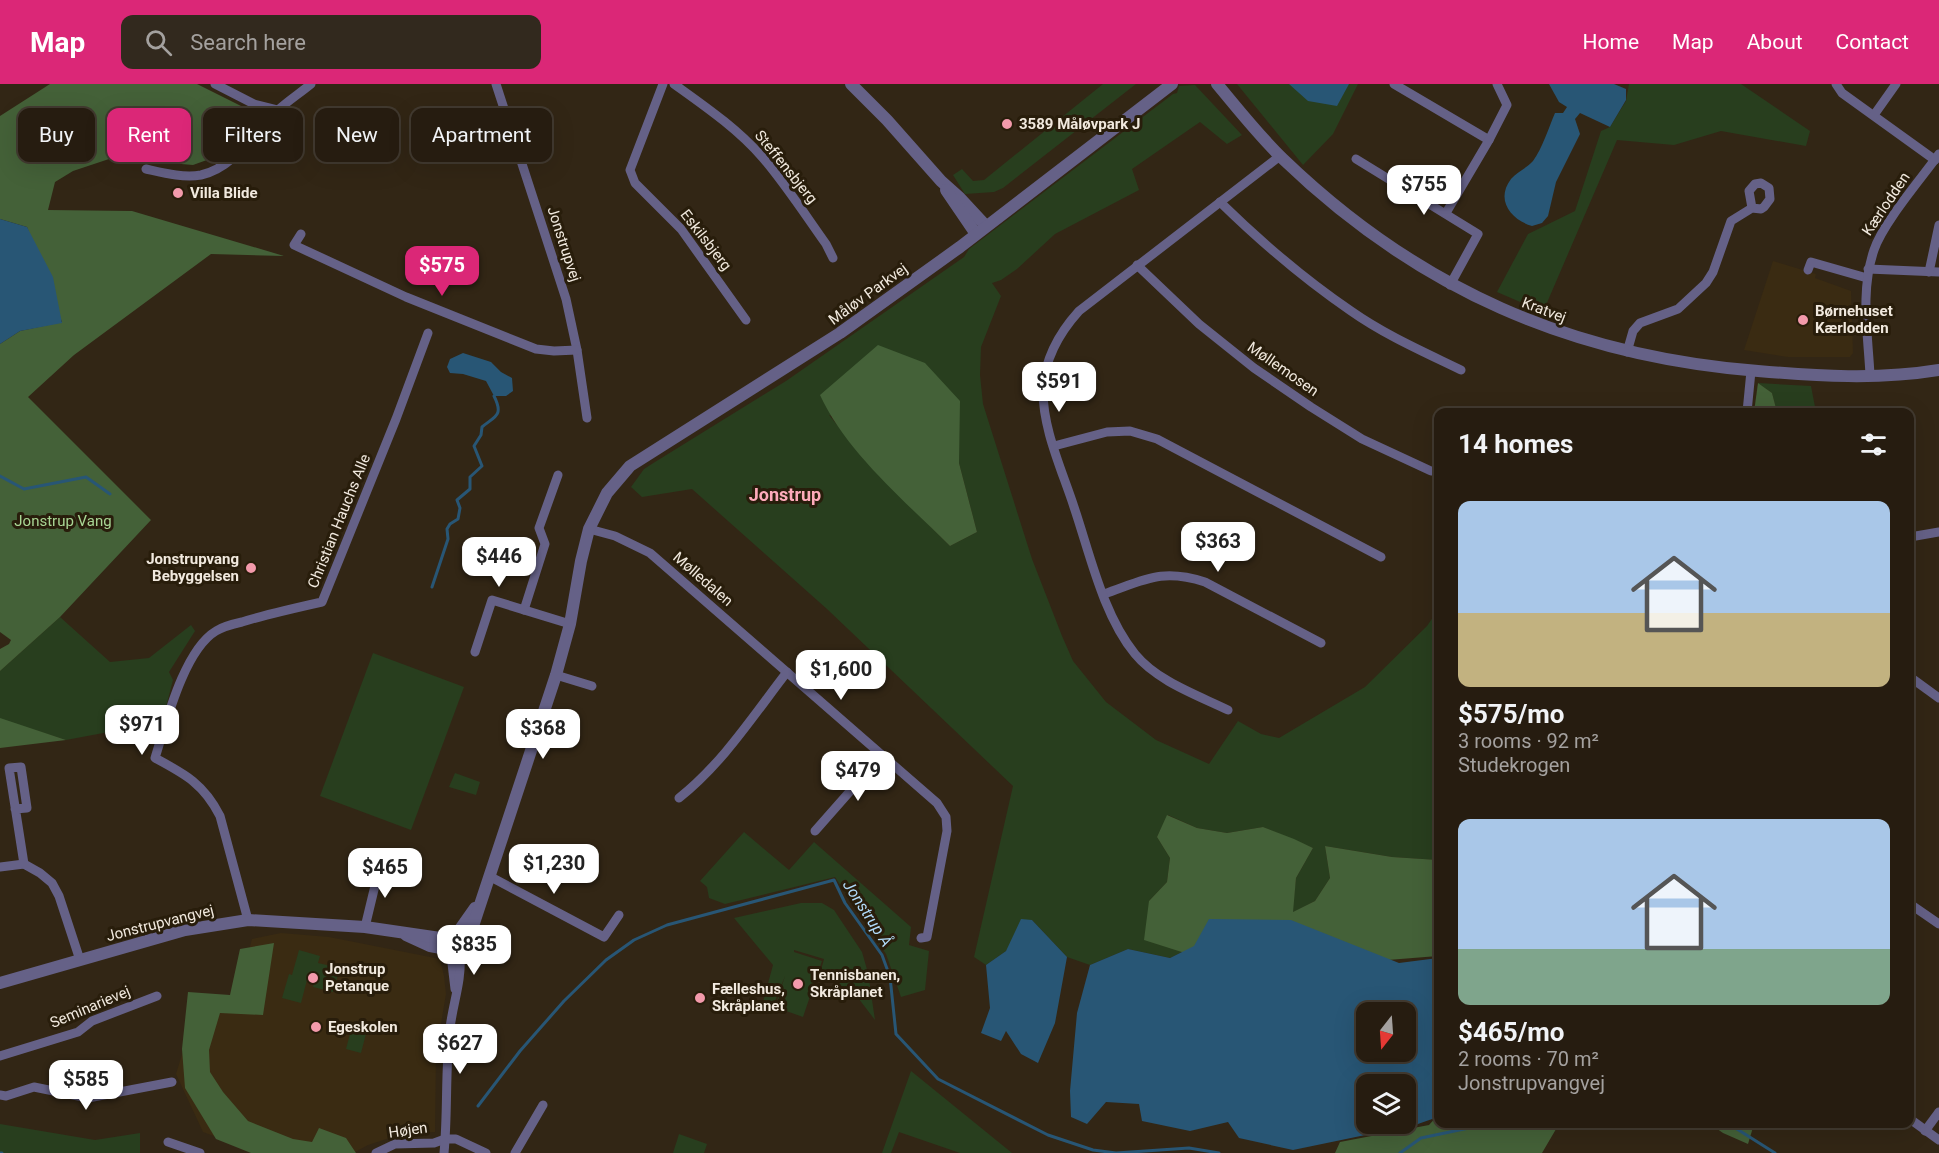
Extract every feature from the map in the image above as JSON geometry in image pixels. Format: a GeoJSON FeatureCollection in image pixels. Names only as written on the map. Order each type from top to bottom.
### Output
{"type":"FeatureCollection","features":[{"type":"Feature","properties":{"kind":"street"},"geometry":{"type":"LineString","coordinates":[[215,84],[254,105],[268,108]]}},
{"type":"Feature","properties":{"kind":"street"},"geometry":{"type":"LineString","coordinates":[[281,108],[311,84]]}},
{"type":"Feature","properties":{"kind":"street","name":"Jonstrupvej"},"geometry":{"type":"LineString","coordinates":[[496,84],[566,299],[577,350],[587,418]]}},
{"type":"Feature","properties":{"kind":"street","name":"Eskilsbjerg"},"geometry":{"type":"LineString","coordinates":[[663,84],[630,170],[635,183],[681,229],[746,320]]}},
{"type":"Feature","properties":{"kind":"street","name":"Steffensbjerg"},"geometry":{"type":"LineString","coordinates":[[674,84],[735,130],[764,159],[826,244],[833,258]]}},
{"type":"Feature","properties":{"kind":"street"},"geometry":{"type":"LineString","coordinates":[[851,84],[941,181],[954,204],[981,230]]}},
{"type":"Feature","properties":{"kind":"street","name":"Måløv Parkvej"},"geometry":{"type":"LineString","coordinates":[[589,529],[607,493],[630,466],[840,333],[981,230],[1172,84]]}},
{"type":"Feature","properties":{"kind":"street","name":"Kratvej"},"geometry":{"type":"LineString","coordinates":[[1217,84],[1280,156],[1340,210],[1372,235],[1450,285],[1518,317],[1568,335],[1627,352],[1698,366],[1811,376],[1939,370]]}},
{"type":"Feature","properties":{"kind":"street"},"geometry":{"type":"LineString","coordinates":[[1394,84],[1490,140]]}},
{"type":"Feature","properties":{"kind":"street"},"geometry":{"type":"LineString","coordinates":[[1446,213],[1490,140],[1507,105],[1497,84]]}},
{"type":"Feature","properties":{"kind":"street","name":"Kærlodden"},"geometry":{"type":"LineString","coordinates":[[1836,84],[1842,93],[1937,157],[1887,226],[1874,248],[1868,274],[1866,309],[1870,375]]}},
{"type":"Feature","properties":{"kind":"street"},"geometry":{"type":"LineString","coordinates":[[1874,116],[1896,84]]}},
{"type":"Feature","properties":{"kind":"street"},"geometry":{"type":"LineString","coordinates":[[1228,710],[1157,674],[1136,656],[1120,633],[1104,594],[1054,446],[1045,414],[1043,387],[1049,359],[1062,332],[1079,311],[1280,156]]}},
{"type":"Feature","properties":{"kind":"street"},"geometry":{"type":"LineString","coordinates":[[1356,159],[1478,234],[1450,285]]}},
{"type":"Feature","properties":{"kind":"street"},"geometry":{"type":"LineString","coordinates":[[146,169],[182,176],[201,175],[218,169],[227,162]]}},
{"type":"Feature","properties":{"kind":"street"},"geometry":{"type":"LineString","coordinates":[[1220,202],[1265,245],[1353,312],[1395,338],[1461,370]]}},
{"type":"Feature","properties":{"kind":"street"},"geometry":{"type":"LineString","coordinates":[[1627,352],[1634,331],[1640,323],[1678,309],[1706,282],[1713,272],[1731,221],[1752,208]]}},
{"type":"Feature","properties":{"kind":"street"},"geometry":{"type":"LineString","coordinates":[[1808,270],[1811,262],[1868,274],[1934,272],[1939,225]]}},
{"type":"Feature","properties":{"kind":"street"},"geometry":{"type":"LineString","coordinates":[[301,234],[294,245],[406,297],[536,349],[577,350]]}},
{"type":"Feature","properties":{"kind":"street","name":"Møllemosen"},"geometry":{"type":"LineString","coordinates":[[1137,265],[1198,324],[1254,368],[1362,439],[1431,471]]}},
{"type":"Feature","properties":{"kind":"street","name":"Christian Hauchs Alle"},"geometry":{"type":"LineString","coordinates":[[248,920],[220,816],[213,802],[189,777],[155,758],[157,750],[186,669],[200,647],[214,632],[271,613],[322,602],[428,333]]}},
{"type":"Feature","properties":{"kind":"street"},"geometry":{"type":"LineString","coordinates":[[1747,408],[1751,371]]}},
{"type":"Feature","properties":{"kind":"street"},"geometry":{"type":"LineString","coordinates":[[1054,446],[1107,432],[1131,431],[1157,439],[1381,557]]}},
{"type":"Feature","properties":{"kind":"street"},"geometry":{"type":"LineString","coordinates":[[524,610],[544,544],[539,528],[558,475]]}},
{"type":"Feature","properties":{"kind":"street"},"geometry":{"type":"LineString","coordinates":[[444,1153],[448,1048],[456,994],[454,946],[474,923],[556,675],[570,624],[580,561],[589,529]]}},
{"type":"Feature","properties":{"kind":"street","name":"Mølledalen"},"geometry":{"type":"LineString","coordinates":[[589,529],[615,536],[650,553],[938,803],[946,817],[947,831],[927,937],[921,938]]}},
{"type":"Feature","properties":{"kind":"street"},"geometry":{"type":"LineString","coordinates":[[1914,536],[1939,532]]}},
{"type":"Feature","properties":{"kind":"street"},"geometry":{"type":"LineString","coordinates":[[1104,594],[1149,578],[1167,574],[1185,576],[1205,582],[1321,643]]}},
{"type":"Feature","properties":{"kind":"street"},"geometry":{"type":"LineString","coordinates":[[475,652],[492,600],[570,624]]}},
{"type":"Feature","properties":{"kind":"street"},"geometry":{"type":"LineString","coordinates":[[678,798],[701,780],[724,755],[787,672]]}},
{"type":"Feature","properties":{"kind":"street"},"geometry":{"type":"LineString","coordinates":[[556,675],[592,686]]}},
{"type":"Feature","properties":{"kind":"street"},"geometry":{"type":"LineString","coordinates":[[1914,680],[1939,698]]}},
{"type":"Feature","properties":{"kind":"street"},"geometry":{"type":"LineString","coordinates":[[814,831],[882,755]]}},
{"type":"Feature","properties":{"kind":"street"},"geometry":{"type":"LineString","coordinates":[[15,810],[24,864]]}},
{"type":"Feature","properties":{"kind":"street"},"geometry":{"type":"LineString","coordinates":[[0,867],[24,864],[52,883],[59,896],[81,960]]}},
{"type":"Feature","properties":{"kind":"street"},"geometry":{"type":"LineString","coordinates":[[364,927],[380,865]]}},
{"type":"Feature","properties":{"kind":"street"},"geometry":{"type":"LineString","coordinates":[[489,876],[604,937],[619,915]]}},
{"type":"Feature","properties":{"kind":"street"},"geometry":{"type":"LineString","coordinates":[[1914,907],[1939,924]]}},
{"type":"Feature","properties":{"kind":"street","name":"Jonstrupvangvej"},"geometry":{"type":"LineString","coordinates":[[1,978],[81,960],[185,930],[248,920],[364,927],[399,932],[415,941],[454,946]]}},
{"type":"Feature","properties":{"kind":"street","name":"Seminarievej"},"geometry":{"type":"LineString","coordinates":[[0,1056],[78,1032],[92,1021],[157,996]]}},
{"type":"Feature","properties":{"kind":"street"},"geometry":{"type":"LineString","coordinates":[[0,1095],[6,1096],[34,1087],[88,1098],[172,1082]]}},
{"type":"Feature","properties":{"kind":"street"},"geometry":{"type":"LineString","coordinates":[[515,1153],[543,1105]]}},
{"type":"Feature","properties":{"kind":"street"},"geometry":{"type":"LineString","coordinates":[[1926,1131],[1939,1112]]}},
{"type":"Feature","properties":{"kind":"street"},"geometry":{"type":"LineString","coordinates":[[1914,1122],[1939,1140]]}},
{"type":"Feature","properties":{"kind":"street"},"geometry":{"type":"LineString","coordinates":[[445,1139],[456,1139],[486,1153]]}},
{"type":"Feature","properties":{"kind":"street","name":"Højen"},"geometry":{"type":"LineString","coordinates":[[376,1153],[395,1144],[434,1143],[445,1139]]}},
{"type":"Feature","properties":{"kind":"street"},"geometry":{"type":"LineString","coordinates":[[168,1142],[200,1153]]}},
{"type":"Feature","properties":{"kind":"shaded area","name":"Børnehuset Kærlodden"},"geometry":{"type":"Polygon","coordinates":[[[1773,261],[1816,274],[1815,278],[1851,291],[1853,353],[1850,357],[1788,357],[1744,350],[1773,261]]]}},
{"type":"Feature","properties":{"kind":"shaded area","name":"Egeskolen"},"geometry":{"type":"Polygon","coordinates":[[[281,933],[329,937],[440,959],[446,994],[436,1054],[435,1132],[402,1134],[368,1145],[353,1153],[260,1153],[203,1132],[176,1074],[200,995],[236,1000],[252,939],[281,933]]]}},
{"type":"Feature","properties":{"kind":"green space","name":"Jonstrup Vang"},"geometry":{"type":"Polygon","coordinates":[[[50,84],[197,84],[245,108],[203,108],[203,161],[193,165],[158,162],[191,162],[191,108],[107,108],[107,160],[73,171],[55,182],[48,210],[132,211],[284,256],[211,254],[74,355],[28,397],[151,520],[60,617],[0,671],[0,649],[9,644],[11,640],[0,632],[0,344],[20,331],[62,322],[27,227],[0,219],[0,116],[50,84]]]}},
{"type":"Feature","properties":{"kind":"green space"},"geometry":{"type":"Polygon","coordinates":[[[1103,84],[1136,84],[1003,188],[994,192],[965,194],[953,175],[962,169],[973,181],[984,180],[1103,84]]]}},
{"type":"Feature","properties":{"kind":"green space"},"geometry":{"type":"Polygon","coordinates":[[[1237,84],[1358,84],[1333,134],[1303,165],[1237,84]]]}},
{"type":"Feature","properties":{"kind":"green space"},"geometry":{"type":"Polygon","coordinates":[[[1629,84],[1741,84],[1810,131],[1806,146],[1721,131],[1674,145],[1617,140],[1543,312],[1497,292],[1528,234],[1575,211],[1601,131],[1610,127],[1626,101],[1629,84]]]}},
{"type":"Feature","properties":{"kind":"green space"},"geometry":{"type":"Polygon","coordinates":[[[1195,85],[1242,135],[1227,144],[1200,122],[1132,169],[1139,190],[1055,234],[1017,269],[992,283],[1001,296],[981,347],[980,375],[983,404],[1032,559],[1073,661],[1106,702],[1156,740],[1209,764],[1238,721],[1261,734],[1279,738],[1365,687],[1427,626],[1434,616],[1434,860],[1392,857],[1325,846],[1330,878],[1315,901],[1292,913],[1296,878],[1313,848],[1263,827],[1227,833],[1197,828],[1168,815],[1157,837],[1170,858],[1167,882],[1149,901],[1182,952],[1170,958],[1128,949],[1090,965],[1067,957],[1032,920],[1006,951],[986,965],[974,957],[1013,786],[827,609],[692,489],[642,497],[631,487],[644,469],[786,381],[964,257],[969,249],[1177,93],[1179,86],[1195,85]],[[829,415],[873,469],[950,546],[977,532],[959,463],[829,415]]]}},
{"type":"Feature","properties":{"kind":"green space"},"geometry":{"type":"Polygon","coordinates":[[[878,345],[925,363],[960,401],[959,463],[977,532],[950,546],[896,494],[861,456],[831,416],[820,395],[878,345]]]}},
{"type":"Feature","properties":{"kind":"green space"},"geometry":{"type":"Polygon","coordinates":[[[1758,383],[1811,386],[1815,408],[1776,408],[1772,393],[1758,383]]]}},
{"type":"Feature","properties":{"kind":"green space"},"geometry":{"type":"Polygon","coordinates":[[[1758,383],[1772,393],[1776,408],[1755,408],[1758,383]]]}},
{"type":"Feature","properties":{"kind":"green space"},"geometry":{"type":"Polygon","coordinates":[[[60,617],[110,662],[149,658],[191,625],[195,631],[169,672],[173,680],[162,722],[66,740],[0,719],[0,671],[60,617]]]}},
{"type":"Feature","properties":{"kind":"green space"},"geometry":{"type":"Polygon","coordinates":[[[373,653],[464,687],[411,830],[320,796],[373,653]]]}},
{"type":"Feature","properties":{"kind":"green space"},"geometry":{"type":"Polygon","coordinates":[[[0,718],[66,740],[0,748],[0,718]]]}},
{"type":"Feature","properties":{"kind":"green space"},"geometry":{"type":"Polygon","coordinates":[[[455,773],[480,782],[476,795],[449,787],[455,773]]]}},
{"type":"Feature","properties":{"kind":"green space"},"geometry":{"type":"Polygon","coordinates":[[[1167,815],[1197,828],[1227,833],[1263,827],[1313,848],[1296,878],[1293,912],[1315,901],[1330,878],[1325,846],[1392,857],[1434,860],[1434,956],[1375,961],[1188,954],[1144,940],[1149,901],[1167,882],[1170,858],[1157,837],[1167,815]]]}},
{"type":"Feature","properties":{"kind":"green space"},"geometry":{"type":"Polygon","coordinates":[[[744,832],[789,870],[814,842],[911,927],[909,945],[929,951],[925,990],[901,997],[886,954],[835,877],[725,904],[709,898],[707,887],[700,881],[744,832]]]}},
{"type":"Feature","properties":{"kind":"green space"},"geometry":{"type":"Polygon","coordinates":[[[801,903],[822,903],[834,910],[862,952],[868,973],[875,1020],[852,990],[819,977],[824,959],[794,950],[794,952],[822,961],[803,1017],[775,1007],[785,976],[774,1004],[763,1002],[773,965],[734,918],[801,903]]]}},
{"type":"Feature","properties":{"kind":"green space"},"geometry":{"type":"Polygon","coordinates":[[[274,943],[263,1015],[220,1013],[209,1050],[210,1072],[223,1092],[248,1121],[293,1139],[312,1142],[319,1128],[346,1138],[356,1153],[251,1153],[216,1139],[185,1088],[182,1049],[188,992],[230,995],[240,949],[274,943]]]}},
{"type":"Feature","properties":{"kind":"green space","name":"Jonstrup Petanque"},"geometry":{"type":"Polygon","coordinates":[[[299,950],[320,956],[318,963],[340,968],[333,992],[313,987],[314,982],[307,980],[301,1003],[282,998],[299,950]]]}},
{"type":"Feature","properties":{"kind":"green space"},"geometry":{"type":"Polygon","coordinates":[[[352,1026],[367,1030],[361,1053],[346,1049],[352,1026]]]}},
{"type":"Feature","properties":{"kind":"green space"},"geometry":{"type":"Polygon","coordinates":[[[911,1071],[1012,1153],[960,1153],[899,1132],[891,1153],[882,1153],[911,1071]]]}},
{"type":"Feature","properties":{"kind":"green space"},"geometry":{"type":"Polygon","coordinates":[[[1434,1119],[1434,1128],[1557,1128],[1542,1153],[1335,1153],[1340,1142],[1382,1134],[1416,1134],[1416,1127],[1429,1125],[1434,1119]]]}},
{"type":"Feature","properties":{"kind":"green space"},"geometry":{"type":"Polygon","coordinates":[[[0,1124],[95,1140],[140,1133],[140,1153],[0,1153],[0,1124]]]}},
{"type":"Feature","properties":{"kind":"green space"},"geometry":{"type":"Polygon","coordinates":[[[1716,1128],[1753,1128],[1748,1144],[1716,1128]]]}},
{"type":"Feature","properties":{"kind":"green space"},"geometry":{"type":"Polygon","coordinates":[[[679,1134],[707,1144],[704,1153],[673,1153],[679,1134]]]}},
{"type":"Feature","properties":{"kind":"water"},"geometry":{"type":"Polygon","coordinates":[[[1289,84],[1349,84],[1337,106],[1308,101],[1289,84]]]}},
{"type":"Feature","properties":{"kind":"water"},"geometry":{"type":"Polygon","coordinates":[[[1549,84],[1614,84],[1626,89],[1626,100],[1610,127],[1580,113],[1575,119],[1580,134],[1556,182],[1548,216],[1542,223],[1532,226],[1512,214],[1505,202],[1505,194],[1511,179],[1536,156],[1555,113],[1563,113],[1567,107],[1559,102],[1549,84]]]}},
{"type":"Feature","properties":{"kind":"water"},"geometry":{"type":"Polygon","coordinates":[[[0,219],[27,227],[53,277],[62,323],[20,331],[0,344],[0,219]]]}},
{"type":"Feature","properties":{"kind":"water"},"geometry":{"type":"Polygon","coordinates":[[[463,353],[491,362],[501,372],[512,378],[513,391],[506,396],[494,396],[486,381],[463,374],[450,373],[447,367],[450,359],[463,353]]]}},
{"type":"Feature","properties":{"kind":"water"},"geometry":{"type":"Polygon","coordinates":[[[1021,919],[1032,920],[1067,957],[1055,1023],[1038,1063],[1021,1054],[1006,1031],[1001,1041],[981,1033],[990,1008],[986,965],[1006,951],[1021,919]]]}},
{"type":"Feature","properties":{"kind":"water"},"geometry":{"type":"Polygon","coordinates":[[[1209,919],[1291,920],[1399,963],[1434,959],[1434,1118],[1416,1125],[1416,1074],[1356,1074],[1356,1134],[1370,1134],[1293,1150],[1239,1138],[1228,1122],[1190,1131],[1142,1121],[1139,1104],[1106,1102],[1087,1124],[1071,1117],[1070,1091],[1077,1013],[1090,965],[1128,949],[1170,958],[1194,946],[1209,919]]]}},
{"type":"Feature","properties":{"kind":"waterway"},"geometry":{"type":"LineString","coordinates":[[432,587],[448,539],[447,529],[458,519],[460,508],[457,500],[470,489],[470,477],[482,466],[474,446],[481,435],[482,427],[497,415],[498,408],[494,396]]}},
{"type":"Feature","properties":{"kind":"waterway"},"geometry":{"type":"LineString","coordinates":[[0,476],[24,489],[86,477],[110,494]]}},
{"type":"Feature","properties":{"kind":"waterway","name":"Jonstrup Å"},"geometry":{"type":"LineString","coordinates":[[478,1106],[520,1051],[564,1001],[606,960],[634,940],[667,925],[834,880],[845,903],[882,955],[890,977],[896,1034],[938,1079],[1048,1135],[1093,1150],[1116,1153],[1189,1148],[1219,1153]]}},
{"type":"Feature","properties":{"kind":"waterway","name":"Jonstrup Å"},"geometry":{"type":"LineString","coordinates":[[1400,1153],[1421,1138],[1469,1128]]}},
{"type":"Feature","properties":{"kind":"waterway","name":"Jonstrup Å"},"geometry":{"type":"LineString","coordinates":[[1735,1128],[1775,1153]]}},
{"type":"Feature","properties":{"kind":"place","name":"3589 Måløvpark J"},"geometry":{"type":"Point","coordinates":[1007,124]}},
{"type":"Feature","properties":{"kind":"place","name":"Villa Blide"},"geometry":{"type":"Point","coordinates":[178,193]}},
{"type":"Feature","properties":{"kind":"place","name":"Børnehuset Kærlodden"},"geometry":{"type":"Point","coordinates":[1803,320]}},
{"type":"Feature","properties":{"kind":"place","name":"Jonstrupvang Bebyggelsen"},"geometry":{"type":"Point","coordinates":[251,568]}},
{"type":"Feature","properties":{"kind":"place","name":"Jonstrup Petanque"},"geometry":{"type":"Point","coordinates":[313,978]}},
{"type":"Feature","properties":{"kind":"place","name":"Tennisbanen, Skråplanet"},"geometry":{"type":"Point","coordinates":[798,984]}},
{"type":"Feature","properties":{"kind":"place","name":"Fælleshus, Skråplanet"},"geometry":{"type":"Point","coordinates":[700,998]}},
{"type":"Feature","properties":{"kind":"place","name":"Egeskolen"},"geometry":{"type":"Point","coordinates":[316,1027]}},
{"type":"Feature","properties":{"kind":"district","name":"Jonstrup"},"geometry":{"type":"Point","coordinates":[785,495]}}]}
